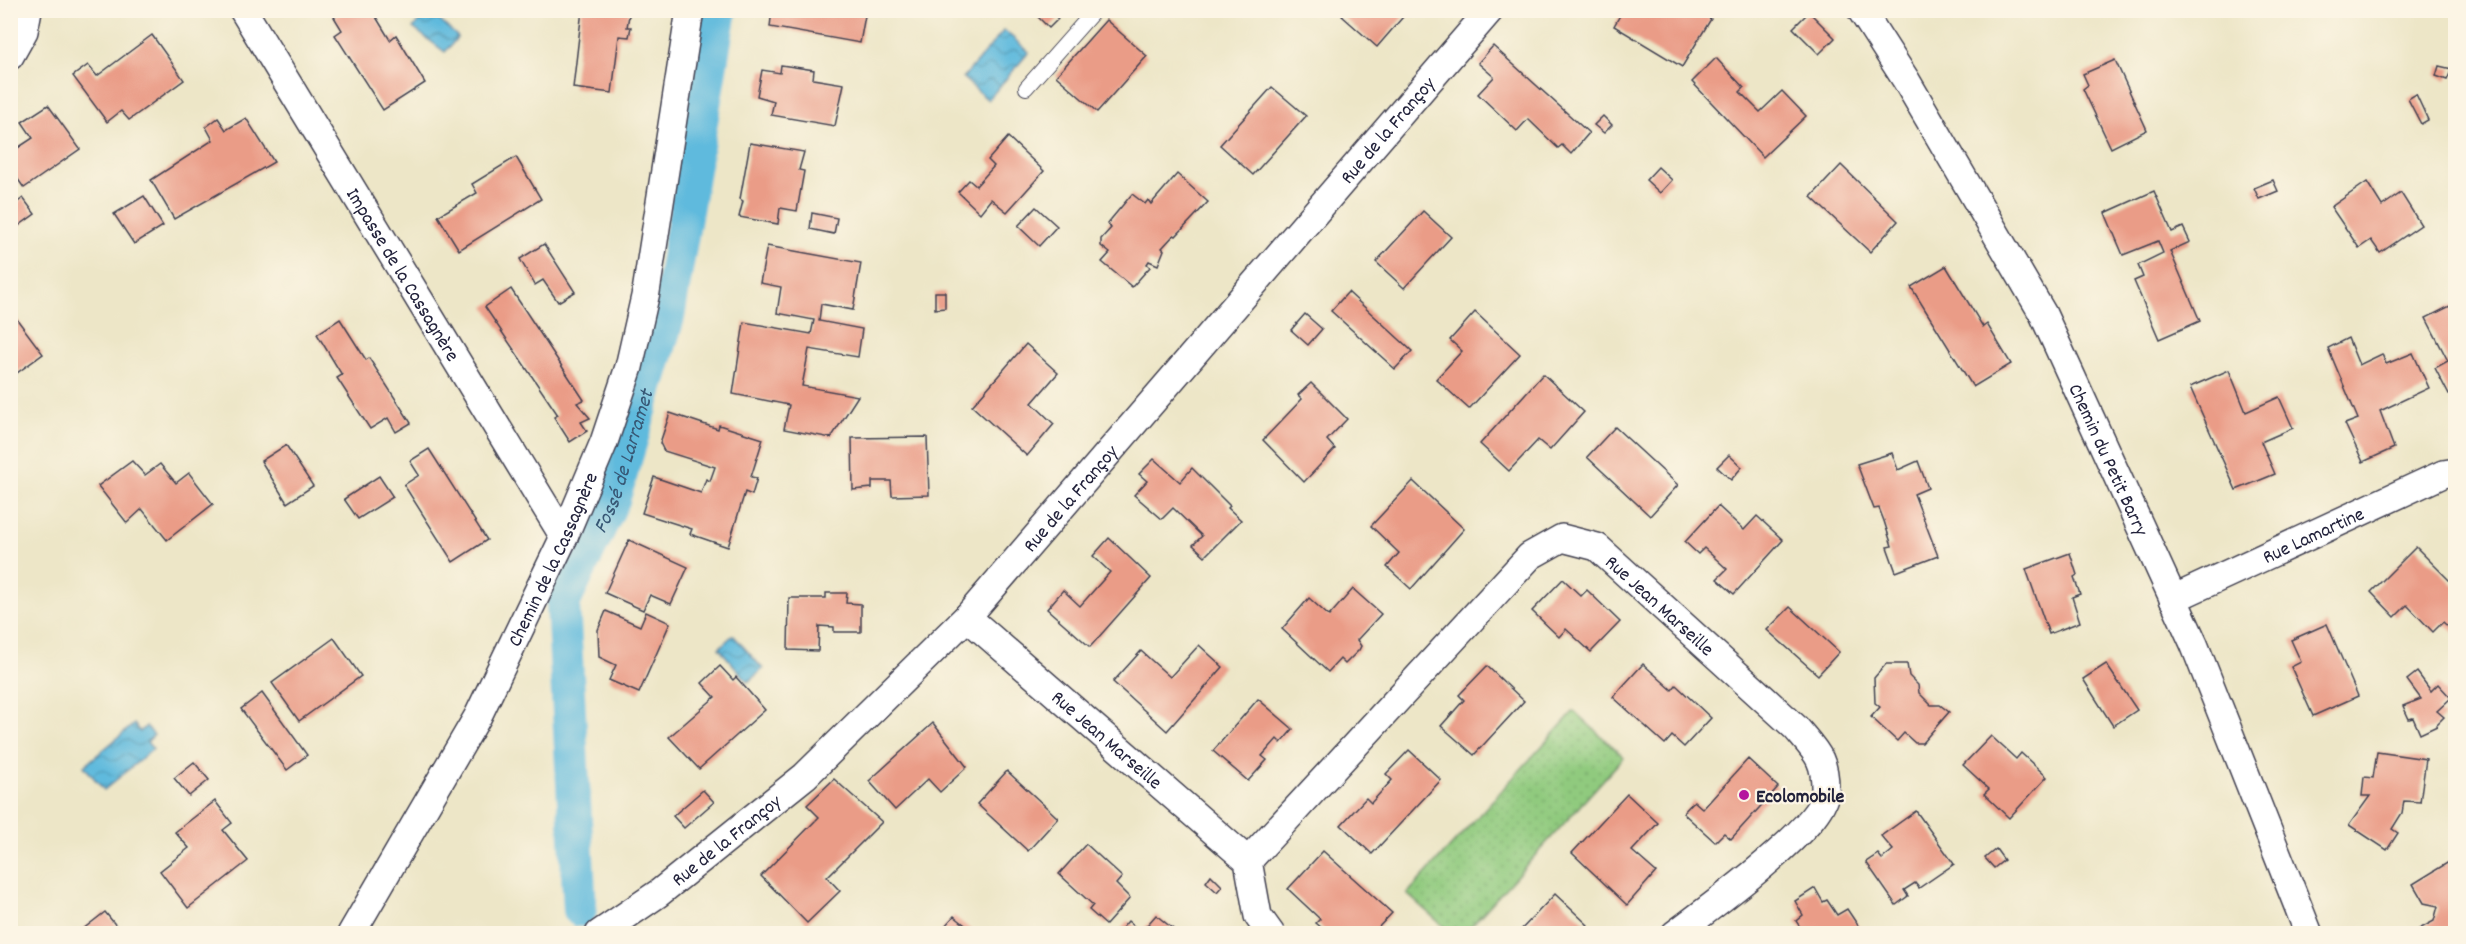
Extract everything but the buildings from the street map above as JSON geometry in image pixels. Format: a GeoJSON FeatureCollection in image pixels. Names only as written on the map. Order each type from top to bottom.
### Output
{"type":"FeatureCollection","features":[{"type":"Feature","properties":{"kind":"street"},"geometry":{"type":"LineString","coordinates":[[10,56],[24,31],[28,10]]}},
{"type":"Feature","properties":{"kind":"street","name":"Impasse de la Cassagnère"},"geometry":{"type":"LineString","coordinates":[[243,10],[564,537]]}},
{"type":"Feature","properties":{"kind":"street","name":"Chemin de la Cassagnère"},"geometry":{"type":"LineString","coordinates":[[351,933],[478,716],[564,537],[604,442],[629,367],[646,292],[690,10]]}},
{"type":"Feature","properties":{"kind":"street","name":"Rue de la Françoy"},"geometry":{"type":"LineString","coordinates":[[600,933],[659,893],[805,776],[967,617],[1490,10]]}},
{"type":"Feature","properties":{"kind":"street","name":"Chemin du Petit Barry"},"geometry":{"type":"LineString","coordinates":[[1861,10],[1906,80],[2043,314],[2194,644],[2309,933]]}},
{"type":"Feature","properties":{"kind":"street","name":"Rue Lamartine"},"geometry":{"type":"LineString","coordinates":[[2173,599],[2443,474],[2456,472]]}},
{"type":"Feature","properties":{"kind":"street","name":"Rue Jean Marseille"},"geometry":{"type":"LineString","coordinates":[[967,617],[1248,861],[1530,556],[1562,538],[1597,547],[1796,728],[1822,759],[1825,795],[1810,820],[1750,878],[1676,933]]}},
{"type":"Feature","properties":{"kind":"street"},"geometry":{"type":"LineString","coordinates":[[1248,861],[1258,916],[1271,933]]}},
{"type":"Feature","properties":{"kind":"lane"},"geometry":{"type":"LineString","coordinates":[[1026,88],[1095,10]]}},
{"type":"Feature","properties":{"kind":"green space"},"geometry":{"type":"Polygon","coordinates":[[[1574,711],[1624,757],[1465,933],[1451,933],[1407,894],[1574,711]]]}},
{"type":"Feature","properties":{"kind":"water"},"geometry":{"type":"Polygon","coordinates":[[[429,11],[458,37],[445,52],[413,28],[429,11]]]}},
{"type":"Feature","properties":{"kind":"water"},"geometry":{"type":"Polygon","coordinates":[[[1004,30],[1029,52],[988,100],[963,78],[1004,30]]]}},
{"type":"Feature","properties":{"kind":"water"},"geometry":{"type":"Polygon","coordinates":[[[733,635],[763,669],[748,682],[719,648],[733,635]]]}},
{"type":"Feature","properties":{"kind":"water"},"geometry":{"type":"Polygon","coordinates":[[[134,724],[140,732],[146,726],[154,735],[147,742],[153,749],[104,790],[84,766],[134,724]]]}},
{"type":"Feature","properties":{"kind":"waterway","name":"Fossé de Larramet"},"geometry":{"type":"LineString","coordinates":[[580,910],[563,604],[613,500],[668,317],[720,10]]}},
{"type":"Feature","properties":{"kind":"place","name":"Ecolomobile"},"geometry":{"type":"Point","coordinates":[1744,795]}}]}
